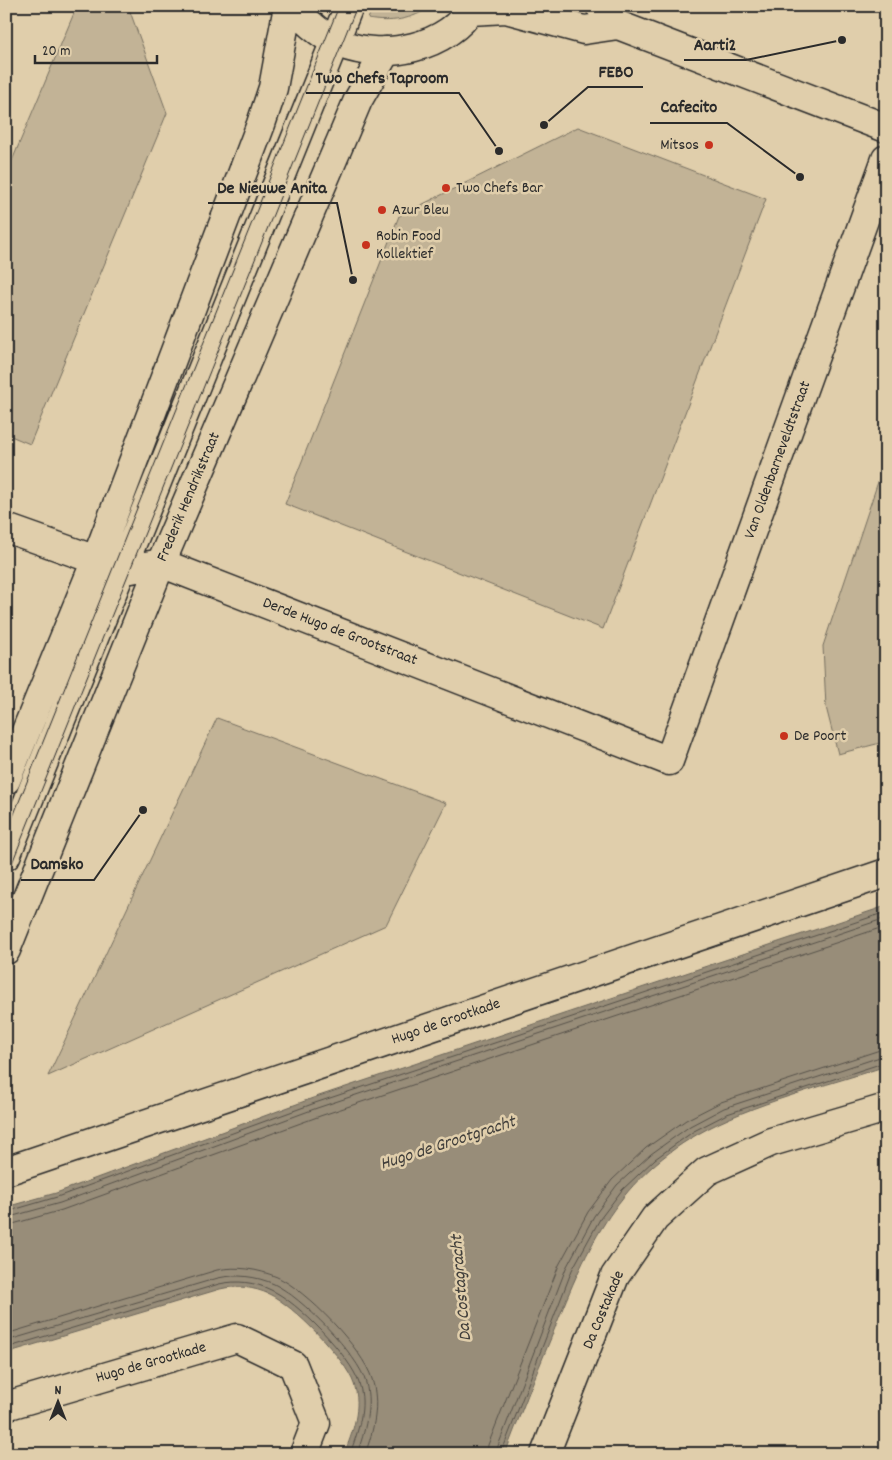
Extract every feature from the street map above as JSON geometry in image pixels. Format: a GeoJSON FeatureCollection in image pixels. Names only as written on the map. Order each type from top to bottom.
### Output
{"type":"FeatureCollection","features":[{"type":"Feature","properties":{"kind":"street"},"geometry":{"type":"LineString","coordinates":[[6,780],[96,560],[261,124],[273,88],[288,6]]}},
{"type":"Feature","properties":{"kind":"street"},"geometry":{"type":"LineString","coordinates":[[292,6],[314,28],[335,41],[370,51],[415,47],[435,39],[454,27],[471,9],[506,9],[584,30],[618,26]]}},
{"type":"Feature","properties":{"kind":"street"},"geometry":{"type":"LineString","coordinates":[[6,856],[348,6]]}},
{"type":"Feature","properties":{"kind":"street"},"geometry":{"type":"LineString","coordinates":[[600,6],[618,26],[886,128]]}},
{"type":"Feature","properties":{"kind":"street","name":"Frederik Hendrikstraat"},"geometry":{"type":"LineString","coordinates":[[6,950],[161,563],[358,100],[386,51]]}},
{"type":"Feature","properties":{"kind":"street","name":"Van Oldenbarneveldtstraat"},"geometry":{"type":"LineString","coordinates":[[670,761],[886,159]]}},
{"type":"Feature","properties":{"kind":"street"},"geometry":{"type":"LineString","coordinates":[[6,528],[96,560],[131,569],[161,563]]}},
{"type":"Feature","properties":{"kind":"street","name":"Derde Hugo de Grootstraat"},"geometry":{"type":"LineString","coordinates":[[161,563],[670,761]]}},
{"type":"Feature","properties":{"kind":"street","name":"Hugo de Grootkade"},"geometry":{"type":"LineString","coordinates":[[6,1171],[886,873]]}},
{"type":"Feature","properties":{"kind":"street","name":"Da Costakade"},"geometry":{"type":"LineString","coordinates":[[545,1454],[615,1276],[655,1218],[707,1172],[771,1142],[886,1108]]}},
{"type":"Feature","properties":{"kind":"street","name":"Hugo de Grootkade"},"geometry":{"type":"LineString","coordinates":[[6,1406],[238,1338],[292,1365],[316,1423],[304,1454]]}},
{"type":"Feature","properties":{"kind":"shaded area"},"geometry":{"type":"Polygon","coordinates":[[[77,6],[128,6],[167,113],[30,444],[6,434],[6,175],[77,6]]]}},
{"type":"Feature","properties":{"kind":"shaded area"},"geometry":{"type":"Polygon","coordinates":[[[373,6],[431,6],[417,15],[384,21],[368,19],[373,6]]]}},
{"type":"Feature","properties":{"kind":"shaded area"},"geometry":{"type":"Polygon","coordinates":[[[578,127],[766,199],[603,629],[285,504],[399,216],[578,127]]]}},
{"type":"Feature","properties":{"kind":"shaded area"},"geometry":{"type":"Polygon","coordinates":[[[886,458],[886,746],[884,742],[838,754],[826,707],[823,646],[886,458]]]}},
{"type":"Feature","properties":{"kind":"shaded area"},"geometry":{"type":"Polygon","coordinates":[[[217,718],[446,803],[386,925],[48,1076],[217,718]]]}},
{"type":"Feature","properties":{"kind":"water"},"geometry":{"type":"Polygon","coordinates":[[[886,906],[886,1066],[765,1104],[719,1123],[669,1153],[644,1174],[623,1197],[605,1222],[576,1277],[505,1454],[344,1454],[357,1410],[356,1393],[349,1373],[330,1347],[291,1309],[269,1294],[251,1288],[232,1287],[220,1289],[6,1353],[6,1207],[56,1193],[313,1098],[886,906]]]}},
{"type":"Feature","properties":{"kind":"tram line"},"geometry":{"type":"LineString","coordinates":[[6,834],[339,6]]}},
{"type":"Feature","properties":{"kind":"tram line"},"geometry":{"type":"LineString","coordinates":[[6,878],[357,6]]}},
{"type":"Feature","properties":{"kind":"place","name":"Aarti2"},"geometry":{"type":"Point","coordinates":[842,40]}},
{"type":"Feature","properties":{"kind":"place","name":"FEBO"},"geometry":{"type":"Point","coordinates":[544,125]}},
{"type":"Feature","properties":{"kind":"place","name":"Mitsos"},"geometry":{"type":"Point","coordinates":[709,145]}},
{"type":"Feature","properties":{"kind":"place","name":"Two Chefs Taproom"},"geometry":{"type":"Point","coordinates":[499,151]}},
{"type":"Feature","properties":{"kind":"place","name":"Cafecito"},"geometry":{"type":"Point","coordinates":[800,177]}},
{"type":"Feature","properties":{"kind":"place","name":"Two Chefs Bar"},"geometry":{"type":"Point","coordinates":[446,188]}},
{"type":"Feature","properties":{"kind":"place","name":"Azur Bleu"},"geometry":{"type":"Point","coordinates":[382,210]}},
{"type":"Feature","properties":{"kind":"place","name":"Robin Food Kollektief"},"geometry":{"type":"Point","coordinates":[366,245]}},
{"type":"Feature","properties":{"kind":"place","name":"De Nieuwe Anita"},"geometry":{"type":"Point","coordinates":[353,280]}},
{"type":"Feature","properties":{"kind":"place","name":"De Poort"},"geometry":{"type":"Point","coordinates":[784,736]}},
{"type":"Feature","properties":{"kind":"place","name":"Damsko"},"geometry":{"type":"Point","coordinates":[143,810]}},
{"type":"Feature","properties":{"kind":"water label","name":"Hugo de Grootgracht"},"geometry":{"type":"Point","coordinates":[448,1144]}},
{"type":"Feature","properties":{"kind":"water label","name":"Da Costagracht"},"geometry":{"type":"Point","coordinates":[462,1288]}}]}
